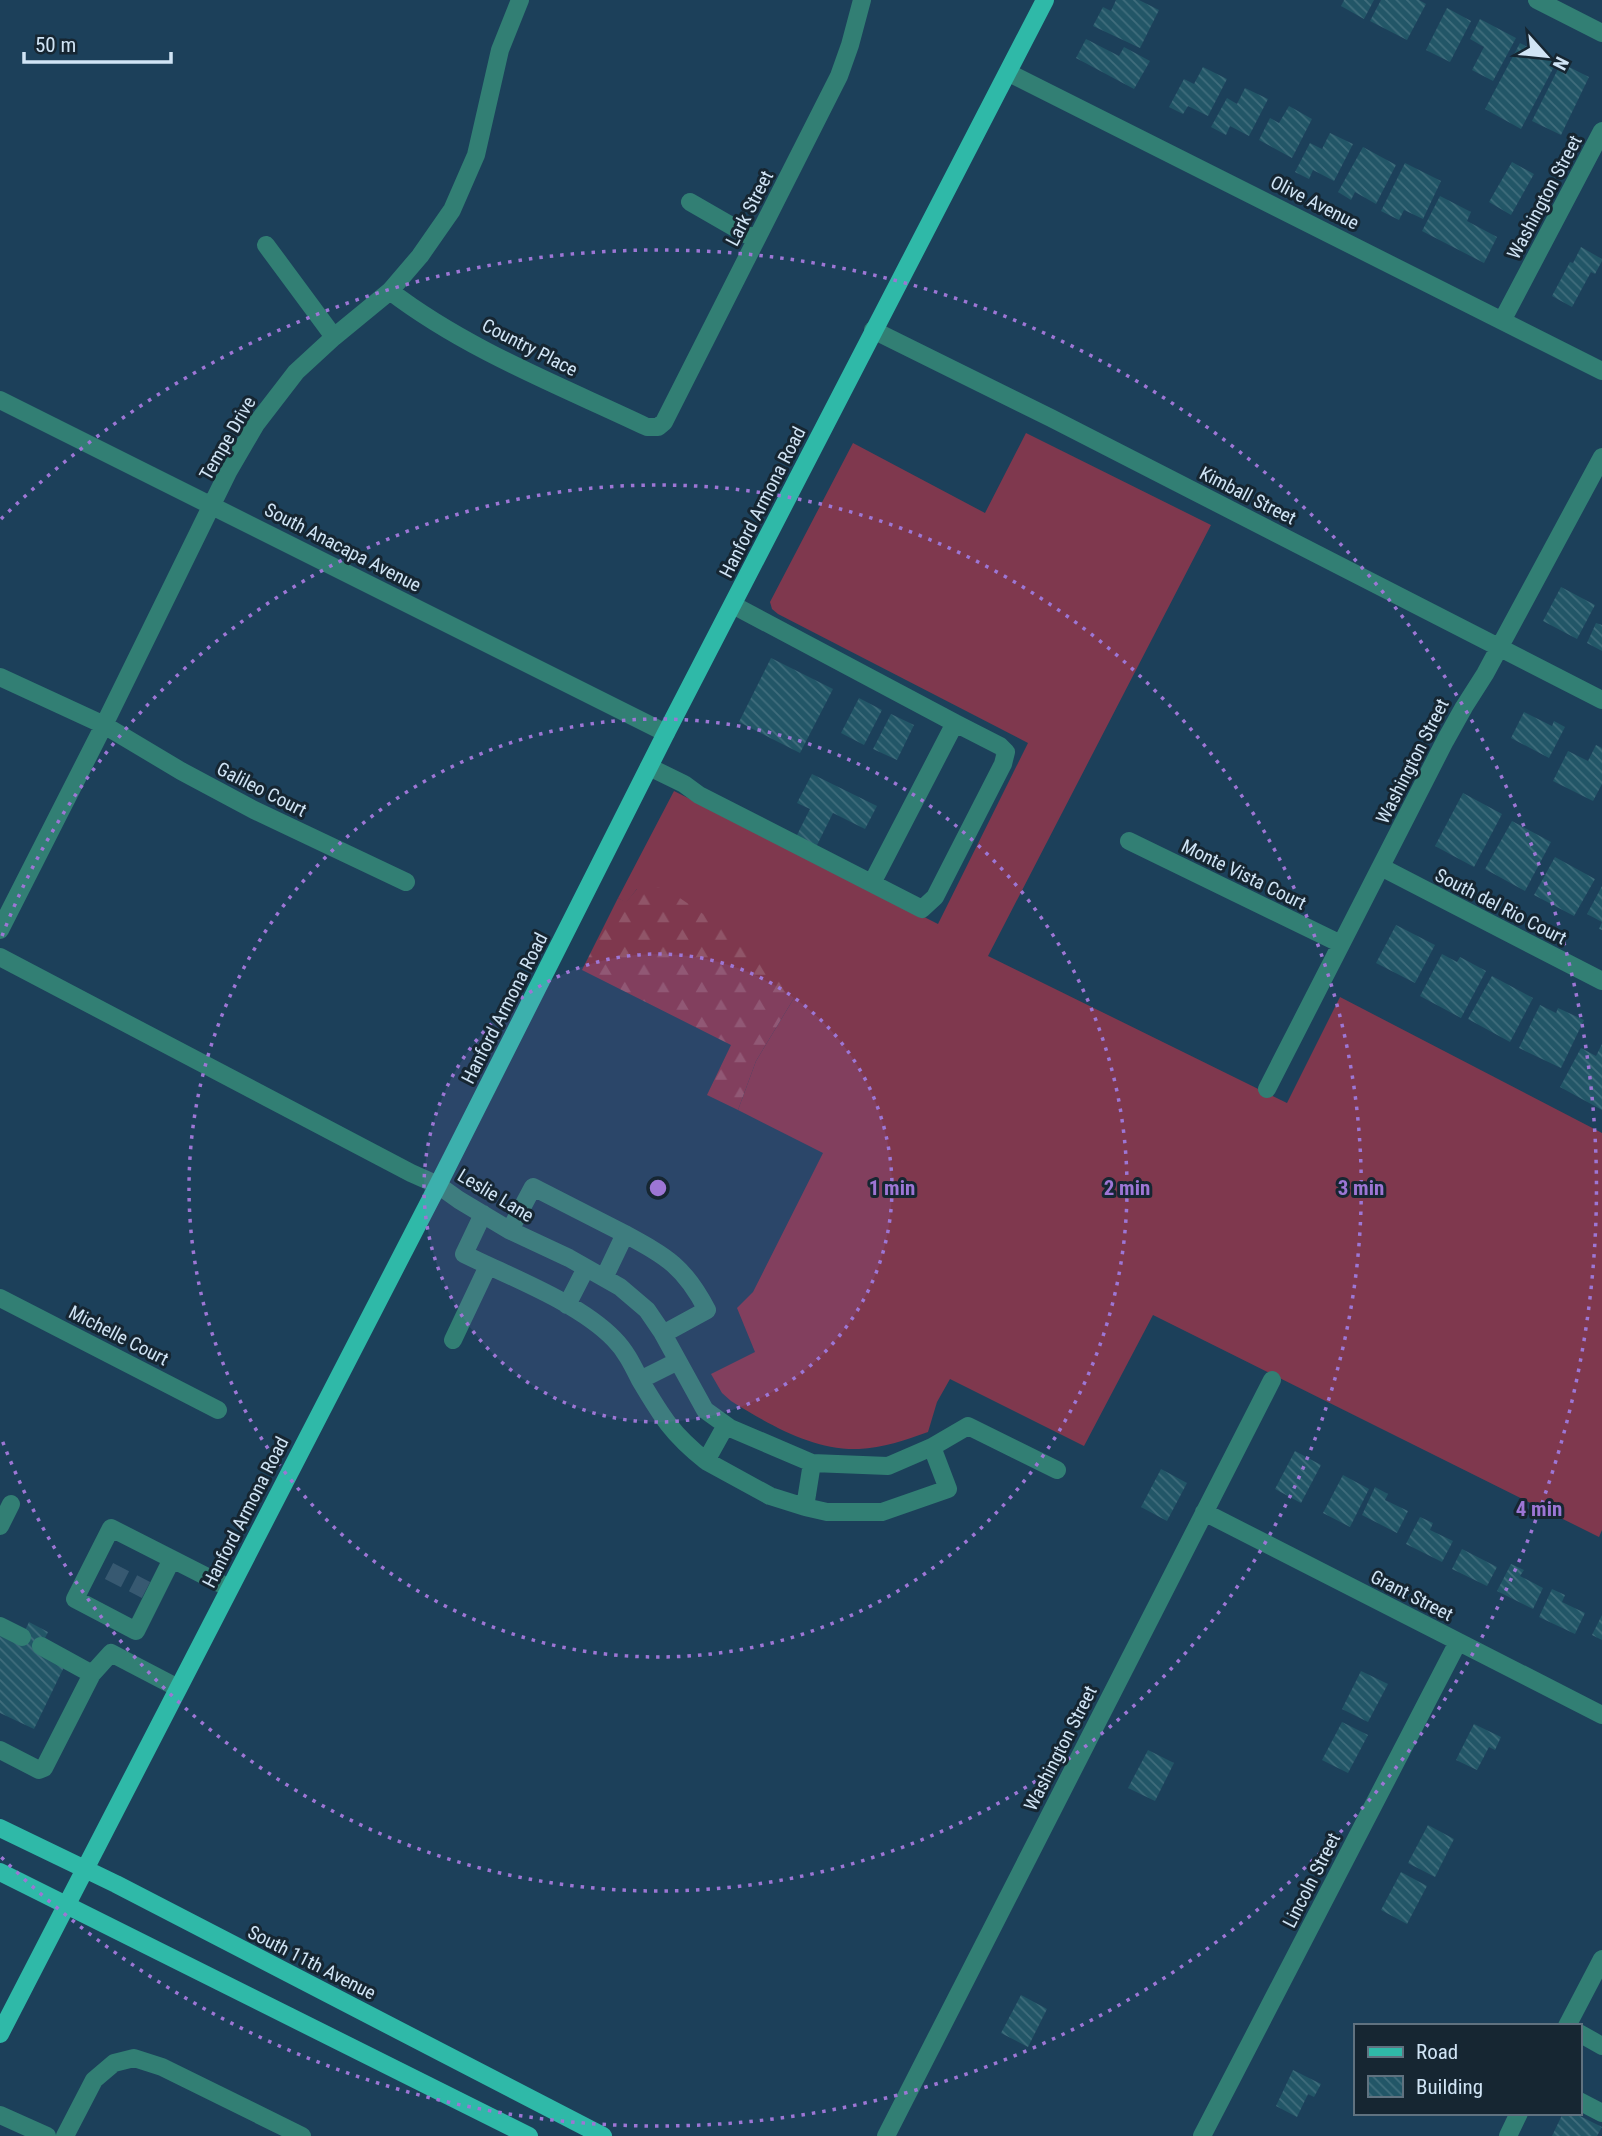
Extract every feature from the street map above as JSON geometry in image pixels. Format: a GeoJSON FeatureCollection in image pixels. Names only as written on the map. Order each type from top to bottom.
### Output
{"type":"FeatureCollection","features":[{"type":"Feature","properties":{"kind":"main road","name":"Hanford Armona Road"},"geometry":{"type":"LineString","coordinates":[[0,2034],[438,1185],[873,330],[1045,0]]}},
{"type":"Feature","properties":{"kind":"main road","name":"South 11th Avenue"},"geometry":{"type":"LineString","coordinates":[[0,1828],[86,1869],[603,2136]]}},
{"type":"Feature","properties":{"kind":"main road"},"geometry":{"type":"LineString","coordinates":[[0,1872],[529,2136]]}},
{"type":"Feature","properties":{"kind":"street","name":"Tempe Drive"},"geometry":{"type":"LineString","coordinates":[[0,930],[228,472],[269,405],[296,372],[390,291],[420,256],[452,209],[476,155],[500,50],[520,0]]}},
{"type":"Feature","properties":{"kind":"street"},"geometry":{"type":"LineString","coordinates":[[1537,0],[1602,33]]}},
{"type":"Feature","properties":{"kind":"street","name":"Lark Street"},"geometry":{"type":"LineString","coordinates":[[658,427],[664,422],[839,76],[850,45],[857,1]]}},
{"type":"Feature","properties":{"kind":"street","name":"Olive Avenue"},"geometry":{"type":"LineString","coordinates":[[1009,73],[1602,371]]}},
{"type":"Feature","properties":{"kind":"street","name":"Washington Street"},"geometry":{"type":"LineString","coordinates":[[1503,320],[1602,131]]}},
{"type":"Feature","properties":{"kind":"street"},"geometry":{"type":"LineString","coordinates":[[690,202],[756,240]]}},
{"type":"Feature","properties":{"kind":"street"},"geometry":{"type":"LineString","coordinates":[[266,246],[334,337]]}},
{"type":"Feature","properties":{"kind":"street","name":"Country Place"},"geometry":{"type":"LineString","coordinates":[[390,291],[419,313],[507,360],[647,428],[658,427]]}},
{"type":"Feature","properties":{"kind":"street","name":"Kimball Street"},"geometry":{"type":"LineString","coordinates":[[873,330],[1602,700]]}},
{"type":"Feature","properties":{"kind":"street","name":"South Anacapa Avenue"},"geometry":{"type":"LineString","coordinates":[[0,400],[666,733]]}},
{"type":"Feature","properties":{"kind":"street","name":"Washington Street"},"geometry":{"type":"LineString","coordinates":[[1267,1089],[1464,707],[1499,648],[1602,457]]}},
{"type":"Feature","properties":{"kind":"street"},"geometry":{"type":"LineString","coordinates":[[649,767],[922,909],[930,904],[941,885],[1003,764],[1006,752],[1000,746],[733,605]]}},
{"type":"Feature","properties":{"kind":"street","name":"Galileo Court"},"geometry":{"type":"LineString","coordinates":[[0,677],[104,725],[181,771],[242,803],[406,882]]}},
{"type":"Feature","properties":{"kind":"street"},"geometry":{"type":"LineString","coordinates":[[872,883],[955,723]]}},
{"type":"Feature","properties":{"kind":"street","name":"Monte Vista Court"},"geometry":{"type":"LineString","coordinates":[[1129,841],[1341,944]]}},
{"type":"Feature","properties":{"kind":"street","name":"South del Rio Court"},"geometry":{"type":"LineString","coordinates":[[1381,867],[1602,981]]}},
{"type":"Feature","properties":{"kind":"street","name":"Leslie Lane"},"geometry":{"type":"LineString","coordinates":[[0,957],[438,1185],[510,1230],[620,1287],[647,1310],[698,1400],[726,1425],[812,1463],[888,1466],[932,1447],[968,1426],[1057,1469]]}},
{"type":"Feature","properties":{"kind":"street"},"geometry":{"type":"LineString","coordinates":[[510,1230],[533,1187],[665,1256],[693,1284],[707,1310],[663,1334]]}},
{"type":"Feature","properties":{"kind":"street"},"geometry":{"type":"LineString","coordinates":[[483,1214],[464,1254],[567,1305],[614,1339],[667,1425],[684,1444],[706,1461],[770,1496],[827,1512],[882,1512],[948,1489],[932,1447]]}},
{"type":"Feature","properties":{"kind":"street"},"geometry":{"type":"LineString","coordinates":[[604,1278],[625,1234]]}},
{"type":"Feature","properties":{"kind":"street"},"geometry":{"type":"LineString","coordinates":[[453,1340],[488,1266]]}},
{"type":"Feature","properties":{"kind":"street"},"geometry":{"type":"LineString","coordinates":[[567,1305],[586,1268]]}},
{"type":"Feature","properties":{"kind":"street","name":"Michelle Court"},"geometry":{"type":"LineString","coordinates":[[0,1298],[218,1410]]}},
{"type":"Feature","properties":{"kind":"street"},"geometry":{"type":"LineString","coordinates":[[640,1380],[678,1361]]}},
{"type":"Feature","properties":{"kind":"street","name":"Washington Street"},"geometry":{"type":"LineString","coordinates":[[886,2136],[1272,1380]]}},
{"type":"Feature","properties":{"kind":"street"},"geometry":{"type":"LineString","coordinates":[[706,1461],[726,1425]]}},
{"type":"Feature","properties":{"kind":"street"},"geometry":{"type":"LineString","coordinates":[[805,1507],[812,1463]]}},
{"type":"Feature","properties":{"kind":"street"},"geometry":{"type":"LineString","coordinates":[[0,1526],[11,1504]]}},
{"type":"Feature","properties":{"kind":"street","name":"Grant Street"},"geometry":{"type":"LineString","coordinates":[[1204,1512],[1602,1715]]}},
{"type":"Feature","properties":{"kind":"street"},"geometry":{"type":"LineString","coordinates":[[136,1631],[75,1599],[101,1567],[111,1528],[229,1588]]}},
{"type":"Feature","properties":{"kind":"street"},"geometry":{"type":"LineString","coordinates":[[122,1659],[136,1631],[150,1592],[172,1559]]}},
{"type":"Feature","properties":{"kind":"street"},"geometry":{"type":"LineString","coordinates":[[0,1626],[22,1637]]}},
{"type":"Feature","properties":{"kind":"street","name":"Lincoln Street"},"geometry":{"type":"LineString","coordinates":[[1202,2136],[1458,1642]]}},
{"type":"Feature","properties":{"kind":"street"},"geometry":{"type":"LineString","coordinates":[[41,1646],[92,1674]]}},
{"type":"Feature","properties":{"kind":"street"},"geometry":{"type":"LineString","coordinates":[[0,1750],[39,1770],[44,1768],[92,1674],[111,1653],[177,1688]]}},
{"type":"Feature","properties":{"kind":"street"},"geometry":{"type":"LineString","coordinates":[[1568,2024],[1602,1959]]}},
{"type":"Feature","properties":{"kind":"street"},"geometry":{"type":"LineString","coordinates":[[1581,2035],[1602,2046]]}},
{"type":"Feature","properties":{"kind":"street"},"geometry":{"type":"LineString","coordinates":[[65,2136],[94,2080],[114,2063],[134,2058],[162,2067],[302,2136]]}},
{"type":"Feature","properties":{"kind":"street"},"geometry":{"type":"LineString","coordinates":[[1581,2102],[1602,2112]]}},
{"type":"Feature","properties":{"kind":"street"},"geometry":{"type":"LineString","coordinates":[[1508,2136],[1518,2115]]}},
{"type":"Feature","properties":{"kind":"street"},"geometry":{"type":"LineString","coordinates":[[5,2124],[47,2136]]}},
{"type":"Feature","properties":{"kind":"green space"},"geometry":{"type":"Polygon","coordinates":[[[1026,433],[1211,525],[988,956],[1287,1103],[1340,997],[1602,1133],[1602,1530],[1599,1537],[1153,1315],[1084,1446],[950,1379],[937,1402],[928,1432],[868,1448],[825,1446],[776,1427],[731,1401],[722,1393],[711,1374],[755,1352],[737,1308],[753,1292],[823,1153],[738,1110],[756,1061],[794,998],[637,889],[626,903],[618,898],[674,791],[938,924],[1028,743],[778,614],[772,609],[770,602],[853,443],[985,513],[1026,433]]]}},
{"type":"Feature","properties":{"kind":"green space"},"geometry":{"type":"Polygon","coordinates":[[[652,885],[671,892],[788,972],[795,983],[794,998],[756,1061],[738,1110],[707,1095],[731,1045],[582,970],[618,898],[626,902],[637,889],[652,885]]]}},
{"type":"Feature","properties":{"kind":"building"},"geometry":{"type":"Polygon","coordinates":[[[1116,0],[1139,0],[1159,10],[1140,48],[1093,26],[1103,7],[1111,11],[1116,0]]]}},
{"type":"Feature","properties":{"kind":"building"},"geometry":{"type":"Polygon","coordinates":[[[1344,0],[1374,0],[1364,19],[1341,6],[1344,0]]]}},
{"type":"Feature","properties":{"kind":"building"},"geometry":{"type":"Polygon","coordinates":[[[1381,0],[1419,0],[1426,4],[1407,40],[1370,21],[1381,0]]]}},
{"type":"Feature","properties":{"kind":"building"},"geometry":{"type":"Polygon","coordinates":[[[1447,8],[1471,21],[1450,62],[1426,50],[1447,8]]]}},
{"type":"Feature","properties":{"kind":"building"},"geometry":{"type":"Polygon","coordinates":[[[1480,19],[1516,38],[1493,81],[1472,70],[1484,47],[1470,39],[1480,19]]]}},
{"type":"Feature","properties":{"kind":"building"},"geometry":{"type":"Polygon","coordinates":[[[1086,39],[1119,56],[1124,47],[1150,61],[1134,89],[1076,58],[1086,39]]]}},
{"type":"Feature","properties":{"kind":"building"},"geometry":{"type":"Polygon","coordinates":[[[1520,43],[1556,63],[1521,129],[1485,109],[1520,43]]]}},
{"type":"Feature","properties":{"kind":"building"},"geometry":{"type":"Polygon","coordinates":[[[1561,63],[1589,77],[1561,135],[1532,121],[1561,63]]]}},
{"type":"Feature","properties":{"kind":"building"},"geometry":{"type":"Polygon","coordinates":[[[1203,67],[1227,79],[1208,116],[1188,106],[1183,114],[1169,107],[1184,79],[1194,84],[1203,67]]]}},
{"type":"Feature","properties":{"kind":"building"},"geometry":{"type":"Polygon","coordinates":[[[1245,88],[1268,99],[1249,136],[1230,126],[1226,135],[1211,127],[1227,98],[1237,104],[1245,88]]]}},
{"type":"Feature","properties":{"kind":"building"},"geometry":{"type":"Polygon","coordinates":[[[1289,106],[1312,119],[1292,158],[1259,140],[1270,118],[1279,123],[1289,106]]]}},
{"type":"Feature","properties":{"kind":"building"},"geometry":{"type":"Polygon","coordinates":[[[1330,133],[1353,144],[1334,181],[1313,170],[1309,179],[1295,172],[1310,143],[1322,149],[1330,133]]]}},
{"type":"Feature","properties":{"kind":"building"},"geometry":{"type":"Polygon","coordinates":[[[1363,147],[1396,165],[1376,204],[1355,192],[1351,200],[1338,192],[1363,147]]]}},
{"type":"Feature","properties":{"kind":"building"},"geometry":{"type":"Polygon","coordinates":[[[1512,162],[1534,174],[1511,215],[1489,202],[1512,162]]]}},
{"type":"Feature","properties":{"kind":"building"},"geometry":{"type":"Polygon","coordinates":[[[1405,163],[1441,181],[1423,219],[1404,210],[1399,220],[1381,211],[1405,163]]]}},
{"type":"Feature","properties":{"kind":"building"},"geometry":{"type":"Polygon","coordinates":[[[1440,196],[1471,212],[1467,221],[1497,237],[1484,263],[1422,231],[1440,196]]]}},
{"type":"Feature","properties":{"kind":"building"},"geometry":{"type":"Polygon","coordinates":[[[1581,247],[1602,261],[1595,274],[1591,272],[1572,307],[1552,296],[1581,247]]]}},
{"type":"Feature","properties":{"kind":"building"},"geometry":{"type":"Polygon","coordinates":[[[1561,587],[1595,605],[1577,639],[1543,621],[1561,587]]]}},
{"type":"Feature","properties":{"kind":"building"},"geometry":{"type":"Polygon","coordinates":[[[1596,623],[1602,625],[1602,651],[1587,643],[1596,623]]]}},
{"type":"Feature","properties":{"kind":"building"},"geometry":{"type":"Polygon","coordinates":[[[771,658],[833,689],[800,753],[739,722],[771,658]]]}},
{"type":"Feature","properties":{"kind":"building"},"geometry":{"type":"Polygon","coordinates":[[[859,698],[882,710],[864,745],[841,733],[859,698]]]}},
{"type":"Feature","properties":{"kind":"building"},"geometry":{"type":"Polygon","coordinates":[[[1524,712],[1552,726],[1554,721],[1565,727],[1549,758],[1511,738],[1524,712]]]}},
{"type":"Feature","properties":{"kind":"building"},"geometry":{"type":"Polygon","coordinates":[[[891,714],[914,725],[897,760],[873,749],[891,714]]]}},
{"type":"Feature","properties":{"kind":"building"},"geometry":{"type":"Polygon","coordinates":[[[1596,745],[1602,748],[1602,784],[1593,801],[1553,781],[1568,751],[1588,761],[1596,745]]]}},
{"type":"Feature","properties":{"kind":"building"},"geometry":{"type":"Polygon","coordinates":[[[812,774],[877,806],[865,829],[833,813],[816,847],[796,837],[810,809],[797,803],[812,774]]]}},
{"type":"Feature","properties":{"kind":"building"},"geometry":{"type":"Polygon","coordinates":[[[1463,793],[1502,814],[1474,867],[1435,846],[1463,793]]]}},
{"type":"Feature","properties":{"kind":"building"},"geometry":{"type":"Polygon","coordinates":[[[1512,821],[1551,842],[1525,891],[1485,869],[1512,821]]]}},
{"type":"Feature","properties":{"kind":"building"},"geometry":{"type":"Polygon","coordinates":[[[1555,857],[1595,879],[1574,916],[1534,895],[1555,857]]]}},
{"type":"Feature","properties":{"kind":"building"},"geometry":{"type":"Polygon","coordinates":[[[1602,886],[1602,922],[1587,914],[1602,886]]]}},
{"type":"Feature","properties":{"kind":"building"},"geometry":{"type":"Polygon","coordinates":[[[1396,925],[1435,945],[1415,983],[1376,963],[1396,925]]]}},
{"type":"Feature","properties":{"kind":"building"},"geometry":{"type":"Polygon","coordinates":[[[1442,954],[1457,962],[1460,957],[1486,971],[1461,1018],[1420,996],[1442,954]]]}},
{"type":"Feature","properties":{"kind":"building"},"geometry":{"type":"Polygon","coordinates":[[[1492,976],[1533,998],[1510,1042],[1468,1019],[1492,976]]]}},
{"type":"Feature","properties":{"kind":"building"},"geometry":{"type":"Polygon","coordinates":[[[1540,1005],[1556,1013],[1558,1008],[1584,1020],[1561,1068],[1519,1048],[1540,1005]]]}},
{"type":"Feature","properties":{"kind":"building"},"geometry":{"type":"Polygon","coordinates":[[[1602,1044],[1602,1110],[1560,1087],[1581,1048],[1596,1056],[1602,1044]]]}},
{"type":"Feature","properties":{"kind":"building"},"geometry":{"type":"Polygon","coordinates":[[[1295,1451],[1321,1465],[1301,1503],[1275,1489],[1295,1451]]]}},
{"type":"Feature","properties":{"kind":"building"},"geometry":{"type":"Polygon","coordinates":[[[1161,1469],[1187,1483],[1167,1521],[1141,1507],[1161,1469]]]}},
{"type":"Feature","properties":{"kind":"building"},"geometry":{"type":"Polygon","coordinates":[[[1343,1475],[1369,1489],[1350,1527],[1323,1513],[1343,1475]]]}},
{"type":"Feature","properties":{"kind":"building"},"geometry":{"type":"Polygon","coordinates":[[[1375,1487],[1388,1494],[1385,1500],[1408,1511],[1397,1533],[1362,1515],[1375,1487]]]}},
{"type":"Feature","properties":{"kind":"building"},"geometry":{"type":"Polygon","coordinates":[[[1420,1517],[1433,1523],[1430,1530],[1453,1541],[1442,1562],[1406,1544],[1420,1517]]]}},
{"type":"Feature","properties":{"kind":"building"},"geometry":{"type":"Polygon","coordinates":[[[1462,1549],[1497,1567],[1487,1586],[1452,1569],[1462,1549]]]}},
{"type":"Feature","properties":{"kind":"building"},"geometry":{"type":"Polygon","coordinates":[[[1511,1564],[1524,1570],[1520,1576],[1543,1588],[1533,1609],[1497,1591],[1511,1564]]]}},
{"type":"Feature","properties":{"kind":"building"},"geometry":{"type":"Polygon","coordinates":[[[1552,1589],[1565,1595],[1562,1602],[1585,1613],[1575,1634],[1539,1617],[1552,1589]]]}},
{"type":"Feature","properties":{"kind":"building"},"geometry":{"type":"Polygon","coordinates":[[[1602,1615],[1602,1640],[1592,1635],[1602,1615]]]}},
{"type":"Feature","properties":{"kind":"building"},"geometry":{"type":"Polygon","coordinates":[[[29,1622],[48,1632],[38,1652],[65,1665],[34,1729],[0,1713],[0,1631],[20,1641],[29,1622]]]}},
{"type":"Feature","properties":{"kind":"building"},"geometry":{"type":"Polygon","coordinates":[[[1361,1671],[1388,1684],[1368,1722],[1342,1709],[1361,1671]]]}},
{"type":"Feature","properties":{"kind":"building"},"geometry":{"type":"Polygon","coordinates":[[[1342,1722],[1368,1735],[1348,1773],[1322,1760],[1342,1722]]]}},
{"type":"Feature","properties":{"kind":"building"},"geometry":{"type":"Polygon","coordinates":[[[1474,1724],[1501,1737],[1495,1750],[1489,1747],[1477,1770],[1456,1760],[1474,1724]]]}},
{"type":"Feature","properties":{"kind":"building"},"geometry":{"type":"Polygon","coordinates":[[[1148,1750],[1174,1763],[1155,1801],[1128,1788],[1148,1750]]]}},
{"type":"Feature","properties":{"kind":"building"},"geometry":{"type":"Polygon","coordinates":[[[1428,1825],[1454,1839],[1435,1877],[1408,1863],[1428,1825]]]}},
{"type":"Feature","properties":{"kind":"building"},"geometry":{"type":"Polygon","coordinates":[[[1401,1872],[1427,1886],[1407,1924],[1381,1910],[1401,1872]]]}},
{"type":"Feature","properties":{"kind":"building"},"geometry":{"type":"Polygon","coordinates":[[[1021,1995],[1047,2009],[1028,2047],[1001,2033],[1021,1995]]]}},
{"type":"Feature","properties":{"kind":"building"},"geometry":{"type":"Polygon","coordinates":[[[1293,2070],[1321,2084],[1314,2097],[1308,2094],[1297,2117],[1276,2106],[1293,2070]]]}},
{"type":"Feature","properties":{"kind":"building"},"geometry":{"type":"Polygon","coordinates":[[[1562,2115],[1578,2115],[1602,2127],[1597,2136],[1552,2136],[1562,2115]]]}},
{"type":"Feature","properties":{"kind":"tunnel"},"geometry":{"type":"LineString","coordinates":[[109,1571],[146,1590]]}}]}
